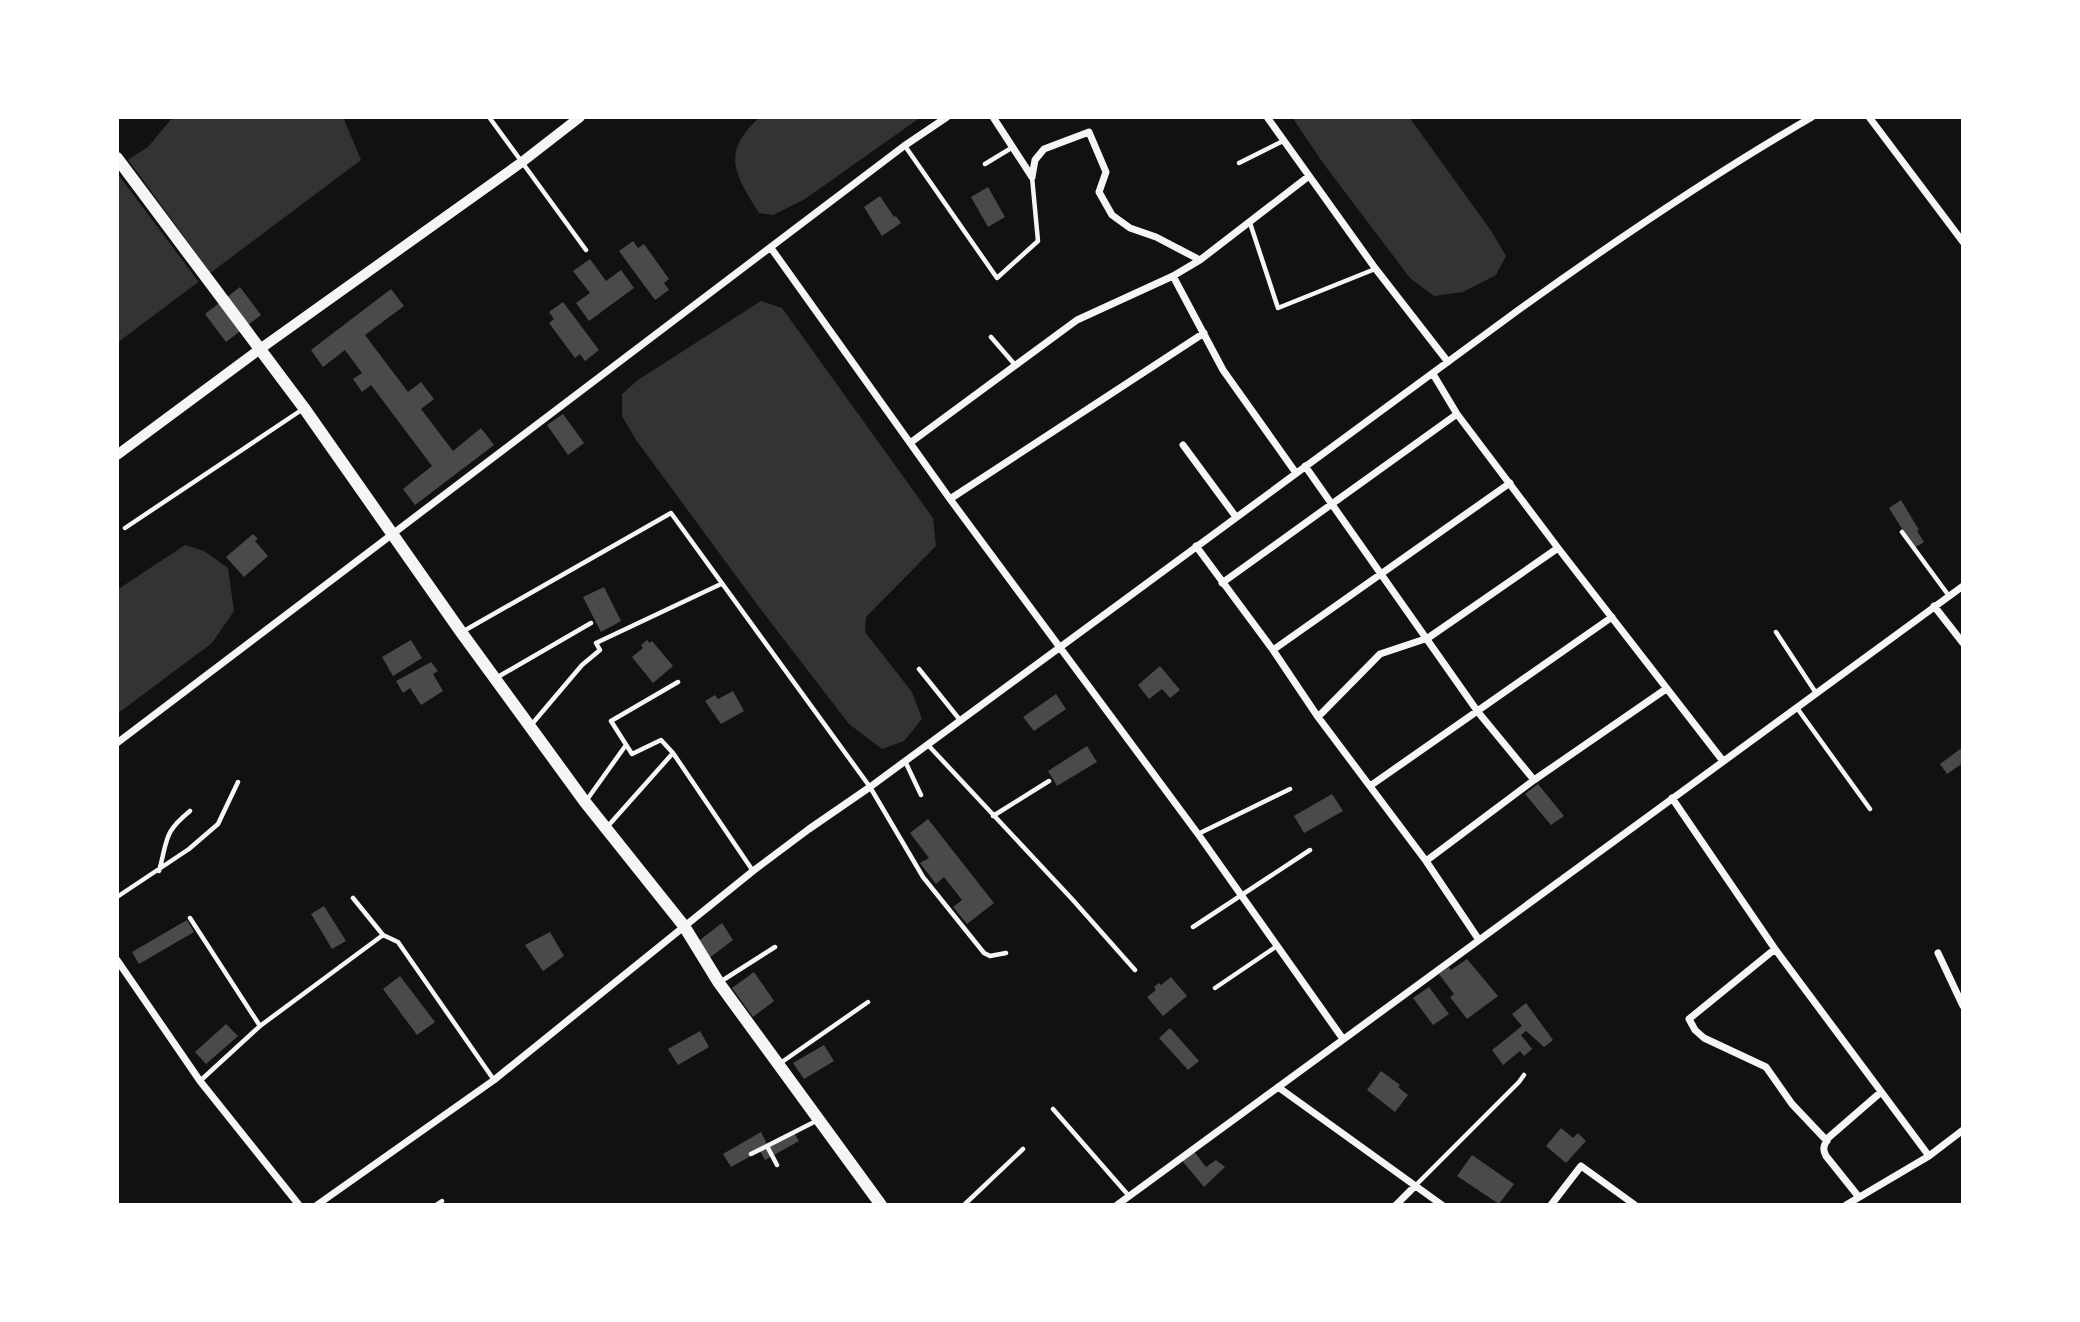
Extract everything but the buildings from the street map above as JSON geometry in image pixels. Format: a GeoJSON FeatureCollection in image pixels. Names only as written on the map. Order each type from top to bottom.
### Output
{"type":"FeatureCollection","features":[{"type":"Feature","properties":{"kind":"main road"},"geometry":{"type":"LineString","coordinates":[[118,158],[303,408],[585,802],[684,926],[719,983],[881,1205]]}},
{"type":"Feature","properties":{"kind":"street"},"geometry":{"type":"LineString","coordinates":[[117,455],[522,162],[580,117]]}},
{"type":"Feature","properties":{"kind":"street"},"geometry":{"type":"LineString","coordinates":[[117,743],[904,146],[947,117]]}},
{"type":"Feature","properties":{"kind":"street"},"geometry":{"type":"LineString","coordinates":[[993,117],[1032,177]]}},
{"type":"Feature","properties":{"kind":"street"},"geometry":{"type":"LineString","coordinates":[[1266,117],[1448,362]]}},
{"type":"Feature","properties":{"kind":"street"},"geometry":{"type":"LineString","coordinates":[[317,1205],[494,1080],[809,829],[1448,362],[1609,245],[1745,156],[1812,117]]}},
{"type":"Feature","properties":{"kind":"street"},"geometry":{"type":"LineString","coordinates":[[1869,117],[1963,242]]}},
{"type":"Feature","properties":{"kind":"street"},"geometry":{"type":"LineString","coordinates":[[1032,177],[1035,160],[1044,149],[1089,132],[1106,172],[1099,192],[1112,215],[1130,228],[1156,237],[1200,260]]}},
{"type":"Feature","properties":{"kind":"street"},"geometry":{"type":"LineString","coordinates":[[910,443],[1077,320],[1173,276],[1200,260],[1310,176]]}},
{"type":"Feature","properties":{"kind":"street"},"geometry":{"type":"LineString","coordinates":[[771,248],[950,499],[1198,834],[1343,1039]]}},
{"type":"Feature","properties":{"kind":"street"},"geometry":{"type":"LineString","coordinates":[[1173,276],[1223,370],[1296,473]]}},
{"type":"Feature","properties":{"kind":"street"},"geometry":{"type":"LineString","coordinates":[[950,499],[1204,333]]}},
{"type":"Feature","properties":{"kind":"street"},"geometry":{"type":"LineString","coordinates":[[1433,374],[1457,414],[1723,761]]}},
{"type":"Feature","properties":{"kind":"street"},"geometry":{"type":"LineString","coordinates":[[1222,583],[1457,414]]}},
{"type":"Feature","properties":{"kind":"street"},"geometry":{"type":"LineString","coordinates":[[1183,445],[1236,517]]}},
{"type":"Feature","properties":{"kind":"street"},"geometry":{"type":"LineString","coordinates":[[1306,466],[1478,712],[1534,780]]}},
{"type":"Feature","properties":{"kind":"street"},"geometry":{"type":"LineString","coordinates":[[1273,650],[1510,482]]}},
{"type":"Feature","properties":{"kind":"street"},"geometry":{"type":"LineString","coordinates":[[1196,546],[1273,650],[1318,717],[1426,861],[1479,940]]}},
{"type":"Feature","properties":{"kind":"street"},"geometry":{"type":"LineString","coordinates":[[1318,717],[1380,654],[1428,638],[1558,548]]}},
{"type":"Feature","properties":{"kind":"street"},"geometry":{"type":"LineString","coordinates":[[1117,1205],[1963,586]]}},
{"type":"Feature","properties":{"kind":"street"},"geometry":{"type":"LineString","coordinates":[[1934,606],[1963,643]]}},
{"type":"Feature","properties":{"kind":"street"},"geometry":{"type":"LineString","coordinates":[[1370,786],[1612,617]]}},
{"type":"Feature","properties":{"kind":"street"},"geometry":{"type":"LineString","coordinates":[[1426,861],[1534,780],[1666,689]]}},
{"type":"Feature","properties":{"kind":"street"},"geometry":{"type":"LineString","coordinates":[[1672,799],[1775,949],[1929,1156]]}},
{"type":"Feature","properties":{"kind":"street"},"geometry":{"type":"LineString","coordinates":[[1775,949],[1689,1019],[1695,1030],[1720,1048],[1766,1067],[1792,1104],[1827,1141]]}},
{"type":"Feature","properties":{"kind":"street"},"geometry":{"type":"LineString","coordinates":[[1938,953],[1963,1006]]}},
{"type":"Feature","properties":{"kind":"street"},"geometry":{"type":"LineString","coordinates":[[117,960],[200,1081],[299,1205]]}},
{"type":"Feature","properties":{"kind":"street"},"geometry":{"type":"LineString","coordinates":[[1278,1087],[1442,1205]]}},
{"type":"Feature","properties":{"kind":"street"},"geometry":{"type":"LineString","coordinates":[[1858,1196],[1824,1152],[1827,1141],[1881,1092]]}},
{"type":"Feature","properties":{"kind":"street"},"geometry":{"type":"LineString","coordinates":[[1846,1205],[1929,1156],[1963,1130]]}},
{"type":"Feature","properties":{"kind":"street"},"geometry":{"type":"LineString","coordinates":[[1550,1205],[1581,1166],[1634,1205]]}},
{"type":"Feature","properties":{"kind":"street"},"geometry":{"type":"LineString","coordinates":[[1396,1205],[1415,1186]]}},
{"type":"Feature","properties":{"kind":"lane"},"geometry":{"type":"LineString","coordinates":[[489,117],[586,250]]}},
{"type":"Feature","properties":{"kind":"lane"},"geometry":{"type":"LineString","coordinates":[[1239,163],[1284,140]]}},
{"type":"Feature","properties":{"kind":"lane"},"geometry":{"type":"LineString","coordinates":[[904,146],[997,278],[1038,241],[1032,177]]}},
{"type":"Feature","properties":{"kind":"lane"},"geometry":{"type":"LineString","coordinates":[[985,164],[1014,147]]}},
{"type":"Feature","properties":{"kind":"lane"},"geometry":{"type":"LineString","coordinates":[[1249,222],[1278,308],[1376,268]]}},
{"type":"Feature","properties":{"kind":"lane"},"geometry":{"type":"LineString","coordinates":[[991,337],[1016,366]]}},
{"type":"Feature","properties":{"kind":"lane"},"geometry":{"type":"LineString","coordinates":[[125,528],[303,408]]}},
{"type":"Feature","properties":{"kind":"lane"},"geometry":{"type":"LineString","coordinates":[[461,632],[671,513],[870,787],[923,877],[984,953],[990,956],[1006,953]]}},
{"type":"Feature","properties":{"kind":"lane"},"geometry":{"type":"LineString","coordinates":[[1902,532],[1949,596]]}},
{"type":"Feature","properties":{"kind":"lane"},"geometry":{"type":"LineString","coordinates":[[531,725],[582,665],[600,650],[596,643],[722,584]]}},
{"type":"Feature","properties":{"kind":"lane"},"geometry":{"type":"LineString","coordinates":[[496,678],[591,623]]}},
{"type":"Feature","properties":{"kind":"lane"},"geometry":{"type":"LineString","coordinates":[[1776,632],[1816,693]]}},
{"type":"Feature","properties":{"kind":"lane"},"geometry":{"type":"LineString","coordinates":[[919,669],[960,720]]}},
{"type":"Feature","properties":{"kind":"lane"},"geometry":{"type":"LineString","coordinates":[[678,682],[611,721],[632,754],[661,740],[673,753],[753,871]]}},
{"type":"Feature","properties":{"kind":"lane"},"geometry":{"type":"LineString","coordinates":[[1797,707],[1870,808]]}},
{"type":"Feature","properties":{"kind":"lane"},"geometry":{"type":"LineString","coordinates":[[928,744],[1072,898],[1135,970]]}},
{"type":"Feature","properties":{"kind":"lane"},"geometry":{"type":"LineString","coordinates":[[585,802],[626,745]]}},
{"type":"Feature","properties":{"kind":"lane"},"geometry":{"type":"LineString","coordinates":[[605,829],[673,753]]}},
{"type":"Feature","properties":{"kind":"lane"},"geometry":{"type":"LineString","coordinates":[[905,760],[921,795]]}},
{"type":"Feature","properties":{"kind":"lane"},"geometry":{"type":"LineString","coordinates":[[993,816],[1049,781]]}},
{"type":"Feature","properties":{"kind":"lane"},"geometry":{"type":"LineString","coordinates":[[117,897],[158,872],[218,824],[238,782]]}},
{"type":"Feature","properties":{"kind":"lane"},"geometry":{"type":"LineString","coordinates":[[1198,834],[1290,789]]}},
{"type":"Feature","properties":{"kind":"lane"},"geometry":{"type":"LineString","coordinates":[[158,872],[167,833],[190,810]]}},
{"type":"Feature","properties":{"kind":"lane"},"geometry":{"type":"LineString","coordinates":[[1193,927],[1310,850]]}},
{"type":"Feature","properties":{"kind":"lane"},"geometry":{"type":"LineString","coordinates":[[353,898],[383,935],[398,942],[494,1080]]}},
{"type":"Feature","properties":{"kind":"lane"},"geometry":{"type":"LineString","coordinates":[[190,918],[260,1026]]}},
{"type":"Feature","properties":{"kind":"lane"},"geometry":{"type":"LineString","coordinates":[[200,1081],[260,1026],[383,935]]}},
{"type":"Feature","properties":{"kind":"lane"},"geometry":{"type":"LineString","coordinates":[[1215,988],[1277,946]]}},
{"type":"Feature","properties":{"kind":"lane"},"geometry":{"type":"LineString","coordinates":[[719,983],[775,947]]}},
{"type":"Feature","properties":{"kind":"lane"},"geometry":{"type":"LineString","coordinates":[[778,1065],[868,1002]]}},
{"type":"Feature","properties":{"kind":"lane"},"geometry":{"type":"LineString","coordinates":[[1415,1186],[1524,1075]]}},
{"type":"Feature","properties":{"kind":"lane"},"geometry":{"type":"LineString","coordinates":[[1052,1109],[1129,1196]]}},
{"type":"Feature","properties":{"kind":"lane"},"geometry":{"type":"LineString","coordinates":[[751,1154],[818,1120]]}},
{"type":"Feature","properties":{"kind":"lane"},"geometry":{"type":"LineString","coordinates":[[767,1146],[777,1165]]}},
{"type":"Feature","properties":{"kind":"lane"},"geometry":{"type":"LineString","coordinates":[[964,1205],[1023,1149]]}},
{"type":"Feature","properties":{"kind":"lane"},"geometry":{"type":"LineString","coordinates":[[436,1205],[442,1201]]}},
{"type":"Feature","properties":{"kind":"shaded area"},"geometry":{"type":"Polygon","coordinates":[[[173,117],[343,117],[361,160],[117,343],[117,167],[148,147],[173,117]]]}},
{"type":"Feature","properties":{"kind":"shaded area"},"geometry":{"type":"Polygon","coordinates":[[[760,117],[921,117],[805,199],[773,215],[759,213],[743,187],[736,164],[740,142],[760,117]]]}},
{"type":"Feature","properties":{"kind":"shaded area"},"geometry":{"type":"Polygon","coordinates":[[[1292,117],[1409,117],[1492,232],[1506,256],[1496,275],[1463,292],[1434,296],[1410,278],[1323,163],[1292,117]]]}},
{"type":"Feature","properties":{"kind":"shaded area"},"geometry":{"type":"Polygon","coordinates":[[[761,301],[782,308],[933,518],[936,546],[866,617],[865,632],[912,692],[922,719],[904,741],[882,749],[849,724],[759,607],[636,440],[622,416],[622,394],[638,380],[761,301]]]}},
{"type":"Feature","properties":{"kind":"shaded area"},"geometry":{"type":"Polygon","coordinates":[[[185,545],[204,551],[228,568],[234,611],[212,643],[117,714],[117,590],[185,545]]]}},
{"type":"Feature","properties":{"kind":"pier"},"geometry":{"type":"Polygon","coordinates":[[[126,157],[213,276],[201,285],[117,173],[117,163],[126,157]]]}}]}
